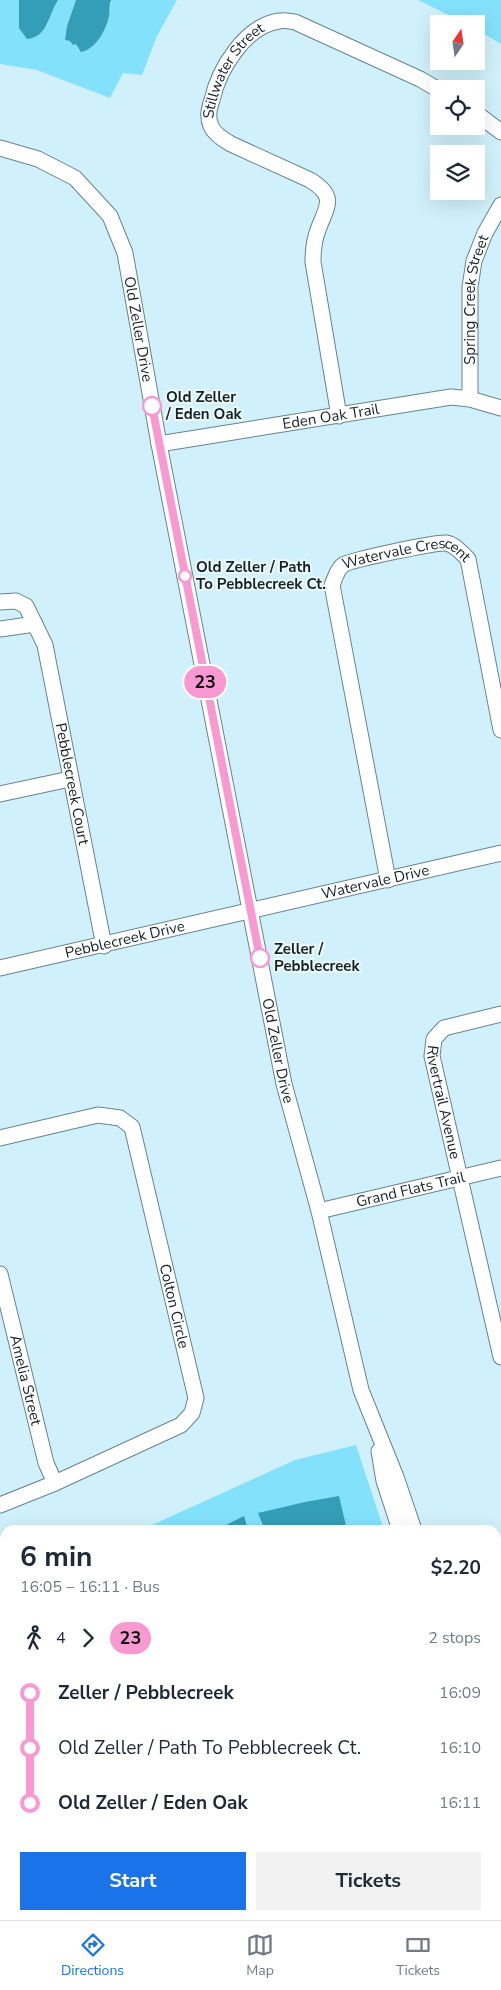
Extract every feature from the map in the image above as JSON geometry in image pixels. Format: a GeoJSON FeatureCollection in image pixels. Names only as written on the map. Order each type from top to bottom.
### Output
{"type":"FeatureCollection","features":[{"type":"Feature","properties":{"kind":"street","name":"Stillwater Street"},"geometry":{"type":"LineString","coordinates":[[339,416],[313,262],[316,237],[328,204],[327,196],[320,186],[310,180],[231,144],[219,136],[211,128],[208,115],[215,86],[229,59],[239,46],[250,35],[280,20],[295,22],[430,85]]}},
{"type":"Feature","properties":{"kind":"street"},"geometry":{"type":"LineString","coordinates":[[485,120],[501,132]]}},
{"type":"Feature","properties":{"kind":"street","name":"Old Zeller Drive"},"geometry":{"type":"LineString","coordinates":[[0,148],[38,159],[75,178],[110,216],[125,253],[159,444],[284,1084],[319,1211],[361,1390],[396,1477],[412,1525]]}},
{"type":"Feature","properties":{"kind":"street","name":"Spring Creek Street"},"geometry":{"type":"LineString","coordinates":[[470,399],[470,288],[474,261],[501,205]]}},
{"type":"Feature","properties":{"kind":"street","name":"Eden Oak Trail"},"geometry":{"type":"LineString","coordinates":[[159,444],[451,397],[470,399],[501,408]]}},
{"type":"Feature","properties":{"kind":"street","name":"Watervale Crescent"},"geometry":{"type":"LineString","coordinates":[[388,880],[332,585],[343,565],[357,559],[445,543],[450,544],[468,559],[501,730]]}},
{"type":"Feature","properties":{"kind":"street","name":"Pebblecreek Court"},"geometry":{"type":"LineString","coordinates":[[0,602],[16,601],[26,606],[45,645],[104,946]]}},
{"type":"Feature","properties":{"kind":"street"},"geometry":{"type":"LineString","coordinates":[[0,629],[35,624]]}},
{"type":"Feature","properties":{"kind":"street"},"geometry":{"type":"LineString","coordinates":[[0,794],[70,779]]}},
{"type":"Feature","properties":{"kind":"street","name":"Watervale Drive"},"geometry":{"type":"LineString","coordinates":[[250,912],[501,853]]}},
{"type":"Feature","properties":{"kind":"street","name":"Pebblecreek Drive"},"geometry":{"type":"LineString","coordinates":[[0,968],[250,912]]}},
{"type":"Feature","properties":{"kind":"street","name":"Rivertrail Avenue"},"geometry":{"type":"LineString","coordinates":[[501,1014],[444,1028],[434,1039],[432,1056],[501,1357]]}},
{"type":"Feature","properties":{"kind":"street","name":"Colton Circle"},"geometry":{"type":"LineString","coordinates":[[0,1138],[98,1115],[120,1118],[132,1127],[196,1398],[192,1413],[181,1425],[55,1483],[0,1505]]}},
{"type":"Feature","properties":{"kind":"street","name":"Grand Flats Trail"},"geometry":{"type":"LineString","coordinates":[[319,1211],[501,1168]]}},
{"type":"Feature","properties":{"kind":"street","name":"Amelia Street"},"geometry":{"type":"LineString","coordinates":[[0,1274],[7,1331],[46,1463],[55,1483]]}},
{"type":"Feature","properties":{"kind":"street","name":"Old Zeller Drive"},"geometry":{"type":"LineString","coordinates":[[373,1423],[384,1482],[398,1525]]}},
{"type":"Feature","properties":{"kind":"shaded area"},"geometry":{"type":"Polygon","coordinates":[[[0,0],[19,0],[19,28],[47,25],[53,7],[58,0],[76,0],[67,26],[66,40],[70,41],[109,14],[111,0],[177,0],[157,36],[142,75],[123,73],[110,98],[37,70],[0,64],[0,0]]]}},
{"type":"Feature","properties":{"kind":"shaded area"},"geometry":{"type":"Polygon","coordinates":[[[19,0],[58,0],[47,24],[34,37],[27,39],[19,28],[19,0]]]}},
{"type":"Feature","properties":{"kind":"shaded area"},"geometry":{"type":"Polygon","coordinates":[[[76,0],[111,0],[109,16],[103,33],[96,43],[81,52],[76,44],[73,45],[70,41],[65,40],[67,26],[76,0]]]}},
{"type":"Feature","properties":{"kind":"shaded area"},"geometry":{"type":"Polygon","coordinates":[[[418,0],[501,0],[501,44],[485,34],[485,15],[449,15],[418,0]]]}},
{"type":"Feature","properties":{"kind":"shaded area"},"geometry":{"type":"Polygon","coordinates":[[[356,1445],[382,1525],[152,1525],[295,1460],[356,1445]]]}},
{"type":"Feature","properties":{"kind":"shaded area"},"geometry":{"type":"Polygon","coordinates":[[[339,1496],[346,1525],[263,1525],[258,1513],[339,1496]]]}},
{"type":"Feature","properties":{"kind":"shaded area"},"geometry":{"type":"Polygon","coordinates":[[[244,1516],[247,1525],[226,1525],[244,1516]]]}},
{"type":"Feature","properties":{"kind":"bus line","name":"23"},"geometry":{"type":"LineString","coordinates":[[152,406],[260,958]]}},
{"type":"Feature","properties":{"kind":"place","name":"Old Zeller / Eden Oak"},"geometry":{"type":"Point","coordinates":[152,406]}},
{"type":"Feature","properties":{"kind":"place","name":"Old Zeller / Path To Pebblecreek Ct."},"geometry":{"type":"Point","coordinates":[185,576]}},
{"type":"Feature","properties":{"kind":"place","name":"Zeller / Pebblecreek"},"geometry":{"type":"Point","coordinates":[260,958]}}]}
